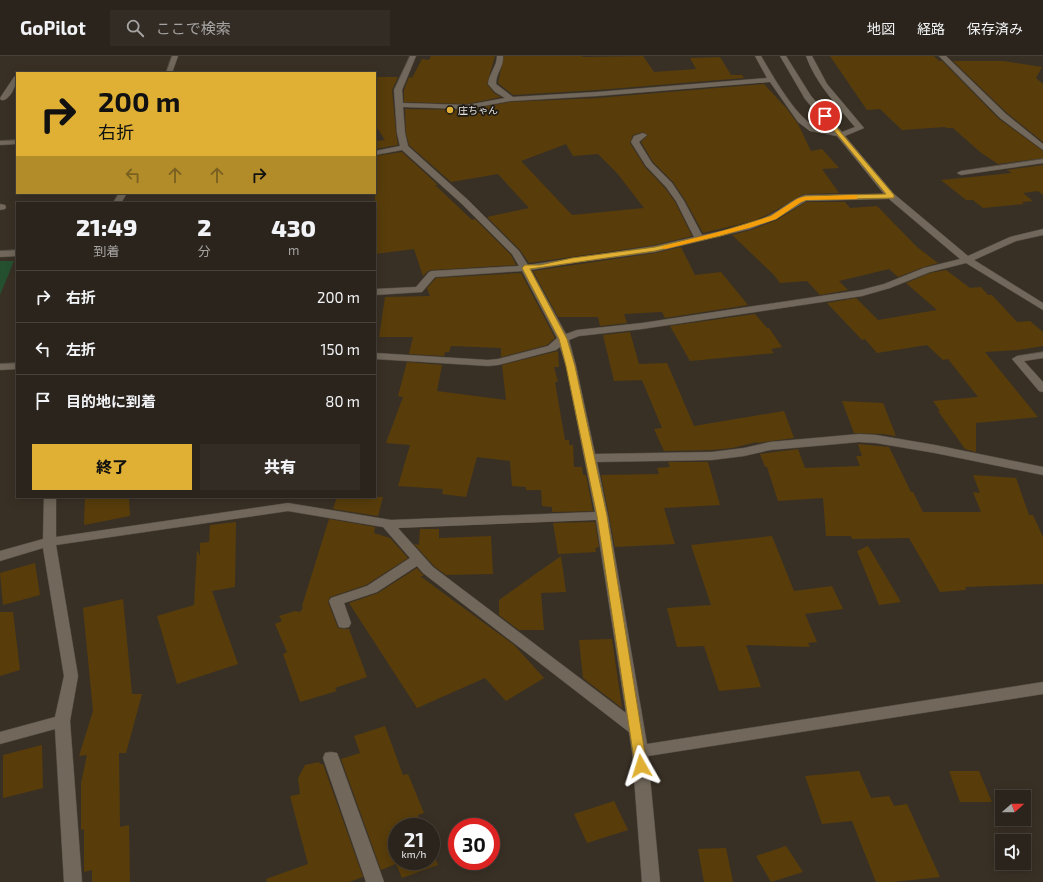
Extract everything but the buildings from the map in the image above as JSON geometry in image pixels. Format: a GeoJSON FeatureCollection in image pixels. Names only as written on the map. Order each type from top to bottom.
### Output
{"type":"FeatureCollection","features":[{"type":"Feature","properties":{"kind":"street"},"geometry":{"type":"LineString","coordinates":[[169,72],[175,56]]}},
{"type":"Feature","properties":{"kind":"street"},"geometry":{"type":"LineString","coordinates":[[414,56],[398,90],[401,132],[404,147],[485,222],[516,253],[563,339],[591,458],[602,516],[640,751],[651,882]]}},
{"type":"Feature","properties":{"kind":"street"},"geometry":{"type":"LineString","coordinates":[[500,56],[500,62],[492,73],[492,84],[512,99]]}},
{"type":"Feature","properties":{"kind":"street"},"geometry":{"type":"LineString","coordinates":[[758,56],[772,80],[802,120],[813,129],[841,135],[860,128],[823,82],[812,66],[809,56]]}},
{"type":"Feature","properties":{"kind":"street"},"geometry":{"type":"LineString","coordinates":[[783,56],[808,97],[891,196],[967,260],[1043,307]]}},
{"type":"Feature","properties":{"kind":"street"},"geometry":{"type":"LineString","coordinates":[[942,56],[1003,116],[1043,148]]}},
{"type":"Feature","properties":{"kind":"street"},"geometry":{"type":"LineString","coordinates":[[2,98],[16,78]]}},
{"type":"Feature","properties":{"kind":"street"},"geometry":{"type":"LineString","coordinates":[[399,105],[468,107],[512,99],[590,95],[772,80]]}},
{"type":"Feature","properties":{"kind":"street"},"geometry":{"type":"LineString","coordinates":[[2,98],[16,97]]}},
{"type":"Feature","properties":{"kind":"street"},"geometry":{"type":"LineString","coordinates":[[643,135],[637,138],[635,142],[649,164],[669,185],[680,201],[699,238]]}},
{"type":"Feature","properties":{"kind":"street"},"geometry":{"type":"LineString","coordinates":[[0,143],[16,142]]}},
{"type":"Feature","properties":{"kind":"street"},"geometry":{"type":"LineString","coordinates":[[376,153],[404,147]]}},
{"type":"Feature","properties":{"kind":"street"},"geometry":{"type":"LineString","coordinates":[[960,173],[1043,162]]}},
{"type":"Feature","properties":{"kind":"street"},"geometry":{"type":"LineString","coordinates":[[376,292],[419,290],[432,274],[540,267],[572,260],[655,249],[747,227],[773,217],[799,200],[805,198],[891,196]]}},
{"type":"Feature","properties":{"kind":"street"},"geometry":{"type":"LineString","coordinates":[[376,356],[488,363],[498,362],[552,348],[563,339],[577,333],[642,326],[862,293],[887,286],[927,270],[967,260],[1013,239],[1043,232]]}},
{"type":"Feature","properties":{"kind":"street"},"geometry":{"type":"LineString","coordinates":[[0,254],[16,253]]}},
{"type":"Feature","properties":{"kind":"street"},"geometry":{"type":"LineString","coordinates":[[1043,355],[1017,359],[1043,389]]}},
{"type":"Feature","properties":{"kind":"street"},"geometry":{"type":"LineString","coordinates":[[0,367],[16,366]]}},
{"type":"Feature","properties":{"kind":"street"},"geometry":{"type":"LineString","coordinates":[[591,458],[712,456],[744,452],[770,446],[859,438],[882,440],[935,449],[1043,471]]}},
{"type":"Feature","properties":{"kind":"street"},"geometry":{"type":"LineString","coordinates":[[50,498],[50,542],[71,676],[62,721],[73,882]]}},
{"type":"Feature","properties":{"kind":"street"},"geometry":{"type":"LineString","coordinates":[[0,556],[50,542],[136,528],[288,507],[387,523],[602,516]]}},
{"type":"Feature","properties":{"kind":"street"},"geometry":{"type":"LineString","coordinates":[[387,523],[428,570],[636,729]]}},
{"type":"Feature","properties":{"kind":"street"},"geometry":{"type":"LineString","coordinates":[[344,623],[336,601],[372,589],[418,559]]}},
{"type":"Feature","properties":{"kind":"street"},"geometry":{"type":"LineString","coordinates":[[640,751],[1043,688]]}},
{"type":"Feature","properties":{"kind":"street"},"geometry":{"type":"LineString","coordinates":[[0,738],[62,721]]}},
{"type":"Feature","properties":{"kind":"street"},"geometry":{"type":"LineString","coordinates":[[331,758],[375,882]]}},
{"type":"Feature","properties":{"kind":"green space"},"geometry":{"type":"Polygon","coordinates":[[[0,261],[14,261],[0,295],[0,261]]]}},
{"type":"Feature","properties":{"kind":"slow traffic"},"geometry":{"type":"LineString","coordinates":[[665,247],[747,227],[780,214],[782,210],[805,198],[854,197]]}},
{"type":"Feature","properties":{"kind":"place","name":"庄ちゃん"},"geometry":{"type":"Point","coordinates":[450,110]}},
{"type":"Feature","properties":{"kind":"route"},"geometry":{"type":"LineString","coordinates":[[641,766],[640,751],[602,516],[591,458],[570,366],[563,339],[525,268],[548,266],[558,262],[655,249],[718,235],[747,227],[773,217],[780,214],[782,210],[805,198],[891,196],[825,116]]}}]}
